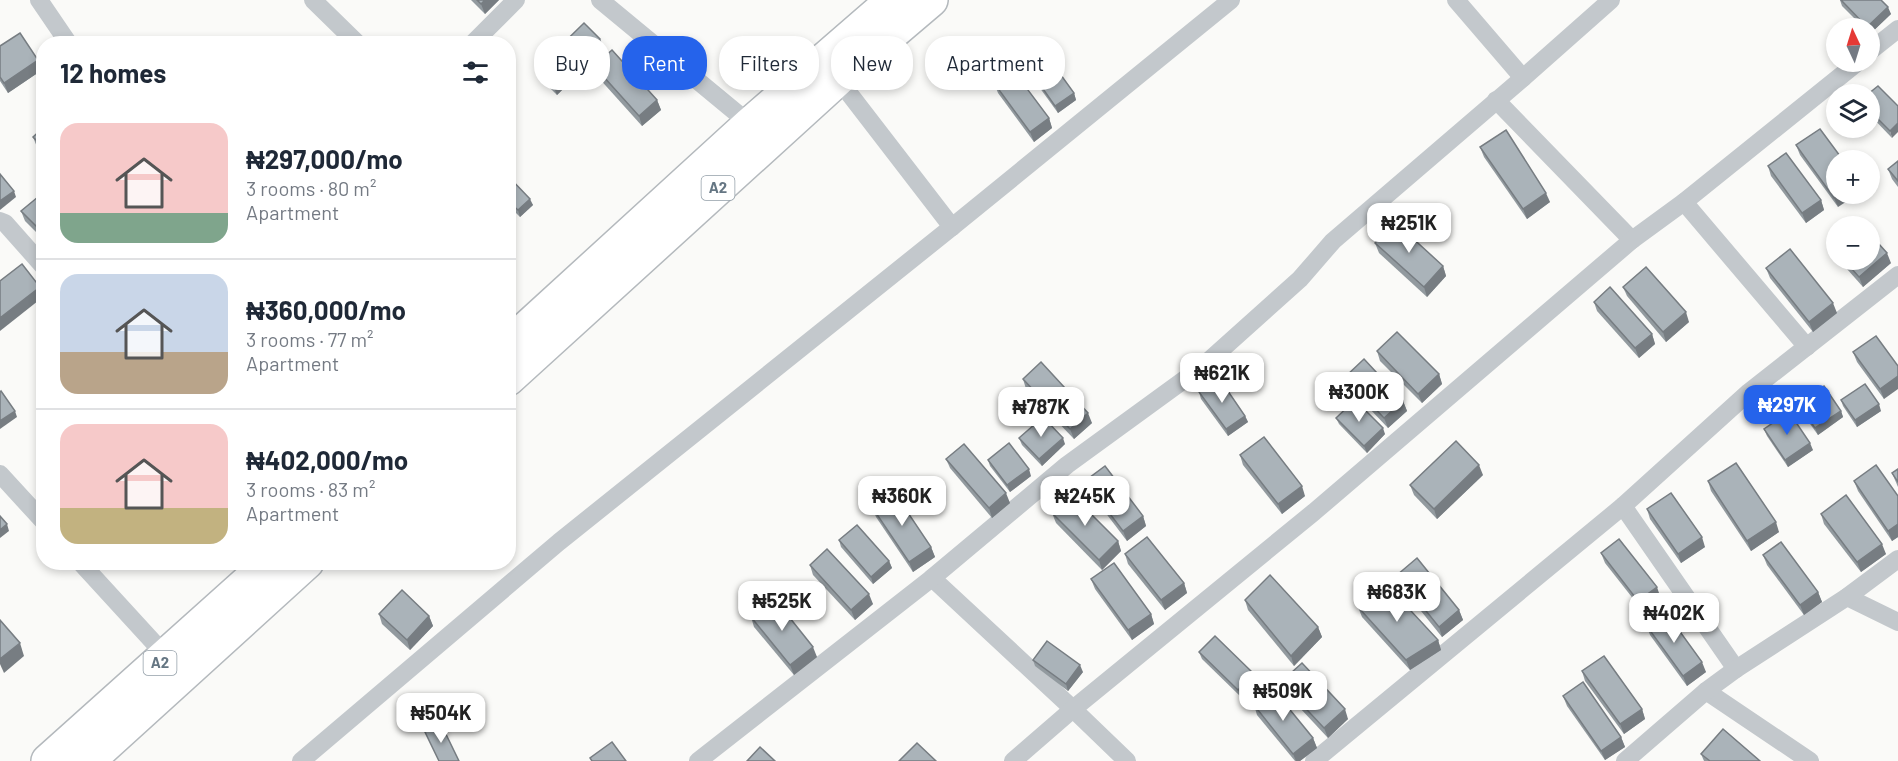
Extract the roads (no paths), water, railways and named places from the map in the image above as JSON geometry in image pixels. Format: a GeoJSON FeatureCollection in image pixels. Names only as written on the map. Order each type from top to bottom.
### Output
{"type":"FeatureCollection","features":[{"type":"Feature","properties":{"kind":"highway","name":"A2"},"geometry":{"type":"LineString","coordinates":[[889,36],[931,0]]}},
{"type":"Feature","properties":{"kind":"highway","name":"A2"},"geometry":{"type":"LineString","coordinates":[[516,338],[884,3]]}},
{"type":"Feature","properties":{"kind":"highway","name":"A2"},"geometry":{"type":"LineString","coordinates":[[516,372],[831,85]]}},
{"type":"Feature","properties":{"kind":"highway","name":"A2"},"geometry":{"type":"LineString","coordinates":[[48,761],[261,570]]}},
{"type":"Feature","properties":{"kind":"highway","name":"A2"},"geometry":{"type":"LineString","coordinates":[[88,761],[298,570]]}},
{"type":"Feature","properties":{"kind":"street"},"geometry":{"type":"LineString","coordinates":[[39,0],[64,36]]}},
{"type":"Feature","properties":{"kind":"street"},"geometry":{"type":"LineString","coordinates":[[313,0],[350,36]]}},
{"type":"Feature","properties":{"kind":"street"},"geometry":{"type":"LineString","coordinates":[[479,36],[516,0]]}},
{"type":"Feature","properties":{"kind":"street"},"geometry":{"type":"LineString","coordinates":[[600,0],[750,124]]}},
{"type":"Feature","properties":{"kind":"street"},"geometry":{"type":"LineString","coordinates":[[301,761],[559,542],[1231,0]]}},
{"type":"Feature","properties":{"kind":"street"},"geometry":{"type":"LineString","coordinates":[[1456,0],[1523,78]]}},
{"type":"Feature","properties":{"kind":"street"},"geometry":{"type":"LineString","coordinates":[[698,761],[932,578],[1067,465],[1203,366],[1300,279],[1333,242],[1611,0]]}},
{"type":"Feature","properties":{"kind":"street"},"geometry":{"type":"LineString","coordinates":[[1880,43],[1898,29]]}},
{"type":"Feature","properties":{"kind":"street"},"geometry":{"type":"LineString","coordinates":[[1013,761],[1314,512],[1632,240],[1684,202],[1846,72]]}},
{"type":"Feature","properties":{"kind":"street"},"geometry":{"type":"LineString","coordinates":[[846,90],[952,227]]}},
{"type":"Feature","properties":{"kind":"street"},"geometry":{"type":"LineString","coordinates":[[1496,100],[1632,240]]}},
{"type":"Feature","properties":{"kind":"street"},"geometry":{"type":"LineString","coordinates":[[1684,202],[1807,347]]}},
{"type":"Feature","properties":{"kind":"street"},"geometry":{"type":"LineString","coordinates":[[0,221],[5,223],[36,258]]}},
{"type":"Feature","properties":{"kind":"street"},"geometry":{"type":"LineString","coordinates":[[1314,761],[1623,506],[1749,392],[1898,275]]}},
{"type":"Feature","properties":{"kind":"street"},"geometry":{"type":"LineString","coordinates":[[0,474],[36,508]]}},
{"type":"Feature","properties":{"kind":"street"},"geometry":{"type":"LineString","coordinates":[[1623,506],[1736,669]]}},
{"type":"Feature","properties":{"kind":"street"},"geometry":{"type":"LineString","coordinates":[[1625,761],[1706,691],[1847,597],[1898,559]]}},
{"type":"Feature","properties":{"kind":"street"},"geometry":{"type":"LineString","coordinates":[[87,570],[166,657]]}},
{"type":"Feature","properties":{"kind":"street"},"geometry":{"type":"LineString","coordinates":[[932,578],[1127,761]]}},
{"type":"Feature","properties":{"kind":"street"},"geometry":{"type":"LineString","coordinates":[[1847,597],[1898,622]]}},
{"type":"Feature","properties":{"kind":"street"},"geometry":{"type":"LineString","coordinates":[[1706,691],[1810,761]]}}]}
